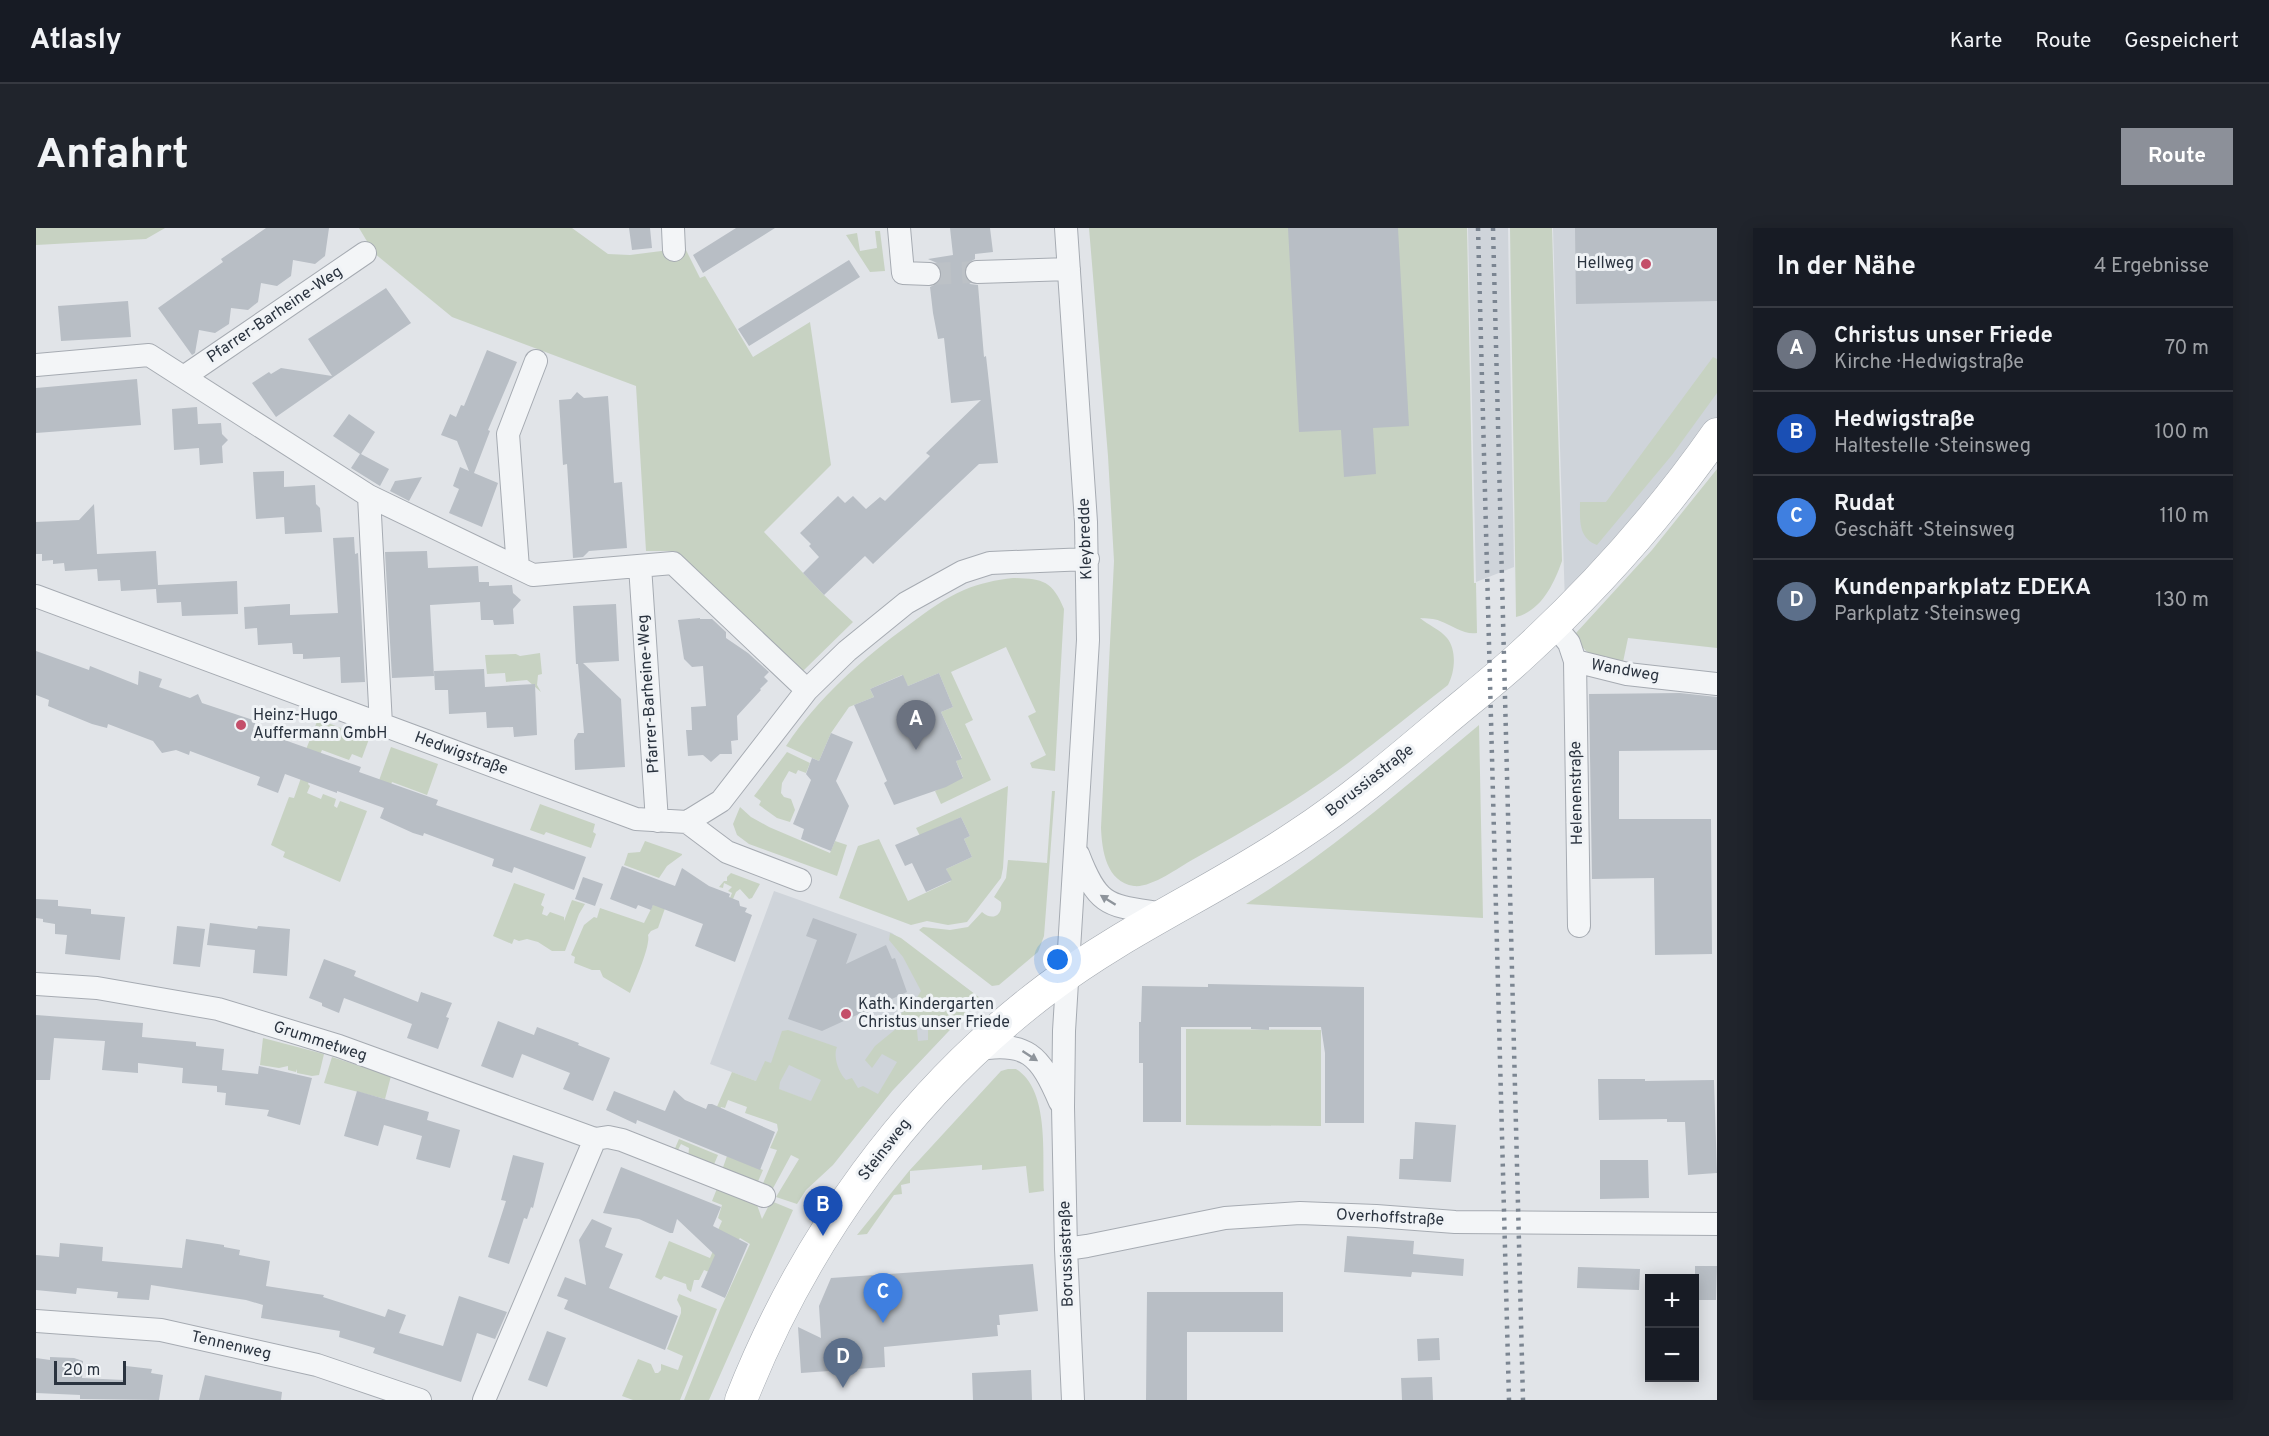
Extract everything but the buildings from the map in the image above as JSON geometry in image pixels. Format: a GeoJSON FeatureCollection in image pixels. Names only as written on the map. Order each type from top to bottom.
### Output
{"type":"FeatureCollection","features":[{"type":"Feature","properties":{"kind":"main road","name":"Borussiastraße"},"geometry":{"type":"LineString","coordinates":[[1067,975],[1164,914],[1224,883],[1300,834],[1380,775],[1520,658],[1554,625],[1642,530],[1717,434]]}},
{"type":"Feature","properties":{"kind":"main road","name":"Steinsweg"},"geometry":{"type":"LineString","coordinates":[[741,1400],[759,1352],[823,1236],[910,1117],[974,1050],[1048,988],[1067,975]]}},
{"type":"Feature","properties":{"kind":"street"},"geometry":{"type":"LineString","coordinates":[[898,228],[903,273],[929,273]]}},
{"type":"Feature","properties":{"kind":"street","name":"Kleybredde"},"geometry":{"type":"LineString","coordinates":[[1065,228],[1088,559],[1088,640],[1067,975]]}},
{"type":"Feature","properties":{"kind":"street","name":"Pfarrer-Barheine-Weg"},"geometry":{"type":"LineString","coordinates":[[185,376],[365,253]]}},
{"type":"Feature","properties":{"kind":"street"},"geometry":{"type":"LineString","coordinates":[[977,272],[1069,269]]}},
{"type":"Feature","properties":{"kind":"street","name":"Pfarrer-Barheine-Weg"},"geometry":{"type":"LineString","coordinates":[[36,365],[149,355],[369,496],[533,575],[673,563],[807,690]]}},
{"type":"Feature","properties":{"kind":"street"},"geometry":{"type":"LineString","coordinates":[[518,568],[508,434],[536,361]]}},
{"type":"Feature","properties":{"kind":"street"},"geometry":{"type":"LineString","coordinates":[[369,496],[381,725]]}},
{"type":"Feature","properties":{"kind":"street"},"geometry":{"type":"LineString","coordinates":[[800,880],[727,852],[687,822],[721,801],[807,690],[847,651],[906,603],[962,572],[990,562],[1088,559]]}},
{"type":"Feature","properties":{"kind":"street","name":"Pfarrer-Barheine-Weg"},"geometry":{"type":"LineString","coordinates":[[640,566],[657,821]]}},
{"type":"Feature","properties":{"kind":"street","name":"Hedwigstraße"},"geometry":{"type":"LineString","coordinates":[[36,596],[636,819],[687,822]]}},
{"type":"Feature","properties":{"kind":"street","name":"Wandweg"},"geometry":{"type":"LineString","coordinates":[[1554,625],[1569,643],[1575,661],[1627,674],[1717,684]]}},
{"type":"Feature","properties":{"kind":"street","name":"Helenenstraße"},"geometry":{"type":"LineString","coordinates":[[1575,661],[1579,926]]}},
{"type":"Feature","properties":{"kind":"street","name":"Kleybredde"},"geometry":{"type":"LineString","coordinates":[[1076,851],[1092,888],[1110,903],[1164,914]]}},
{"type":"Feature","properties":{"kind":"street","name":"Borussiastraße"},"geometry":{"type":"LineString","coordinates":[[1067,975],[1063,1107],[1066,1249],[1073,1400]]}},
{"type":"Feature","properties":{"kind":"street","name":"Grummetweg"},"geometry":{"type":"LineString","coordinates":[[36,984],[97,988],[218,1009],[339,1046],[595,1139],[608,1137],[622,1140],[764,1196]]}},
{"type":"Feature","properties":{"kind":"street","name":"Borussiastraße"},"geometry":{"type":"LineString","coordinates":[[974,1050],[996,1046],[1029,1053],[1046,1070],[1063,1107]]}},
{"type":"Feature","properties":{"kind":"street"},"geometry":{"type":"LineString","coordinates":[[484,1400],[595,1139]]}},
{"type":"Feature","properties":{"kind":"street","name":"Overhoffstraße"},"geometry":{"type":"LineString","coordinates":[[1066,1249],[1225,1218],[1300,1213],[1455,1222],[1717,1224]]}},
{"type":"Feature","properties":{"kind":"street","name":"Tennenweg"},"geometry":{"type":"LineString","coordinates":[[36,1321],[161,1330],[317,1365],[420,1400]]}},
{"type":"Feature","properties":{"kind":"shaded area"},"geometry":{"type":"Polygon","coordinates":[[[1468,228],[1508,228],[1514,567],[1476,582],[1468,228]]]}},
{"type":"Feature","properties":{"kind":"shaded area"},"geometry":{"type":"Polygon","coordinates":[[[1553,228],[1717,228],[1717,425],[1565,604],[1553,228]]]}},
{"type":"Feature","properties":{"kind":"shaded area","name":"Kath. Kindergarten Christus unser Friede"},"geometry":{"type":"Polygon","coordinates":[[[774,891],[892,933],[980,998],[892,1091],[867,1122],[710,1064],[774,891]]]}},
{"type":"Feature","properties":{"kind":"green space"},"geometry":{"type":"Polygon","coordinates":[[[36,228],[165,228],[146,239],[36,245],[36,228]]]}},
{"type":"Feature","properties":{"kind":"green space"},"geometry":{"type":"Polygon","coordinates":[[[359,228],[572,228],[608,254],[630,255],[685,248],[700,278],[705,276],[753,357],[810,322],[831,465],[764,532],[853,622],[803,671],[675,551],[646,551],[636,386],[452,317],[374,253],[359,228]]]}},
{"type":"Feature","properties":{"kind":"green space"},"geometry":{"type":"Polygon","coordinates":[[[1089,228],[1467,228],[1477,633],[1463,631],[1435,619],[1420,618],[1441,632],[1450,643],[1454,661],[1448,685],[1354,759],[1304,794],[1164,877],[1141,886],[1125,883],[1112,872],[1104,855],[1101,828],[1114,561],[1108,456],[1089,228]]]}},
{"type":"Feature","properties":{"kind":"green space"},"geometry":{"type":"Polygon","coordinates":[[[1510,228],[1552,228],[1562,561],[1551,587],[1539,603],[1525,614],[1516,617],[1510,228]]]}},
{"type":"Feature","properties":{"kind":"green space"},"geometry":{"type":"Polygon","coordinates":[[[875,231],[880,231],[885,271],[870,272],[846,235],[857,233],[860,251],[877,248],[875,231]]]}},
{"type":"Feature","properties":{"kind":"green space"},"geometry":{"type":"Polygon","coordinates":[[[1713,357],[1717,359],[1717,393],[1672,455],[1597,545],[1591,542],[1581,528],[1580,502],[1606,502],[1713,357]]]}},
{"type":"Feature","properties":{"kind":"green space"},"geometry":{"type":"Polygon","coordinates":[[[1717,469],[1717,648],[1628,638],[1623,662],[1588,652],[1579,642],[1576,633],[1652,550],[1717,469]]]}},
{"type":"Feature","properties":{"kind":"green space"},"geometry":{"type":"Polygon","coordinates":[[[1013,578],[1032,579],[1045,583],[1055,592],[1064,609],[1055,771],[1032,768],[1030,763],[1046,755],[1028,716],[1036,712],[1006,647],[951,672],[973,720],[965,724],[991,780],[941,804],[935,791],[963,777],[956,761],[962,758],[941,712],[953,707],[939,673],[908,686],[902,675],[870,689],[874,697],[849,707],[831,733],[819,761],[786,746],[812,711],[842,680],[916,619],[964,590],[988,582],[1013,578]]]}},
{"type":"Feature","properties":{"kind":"green space"},"geometry":{"type":"Polygon","coordinates":[[[540,653],[542,674],[538,675],[537,685],[541,692],[527,680],[506,682],[505,673],[487,674],[485,655],[516,654],[520,656],[540,653]]]}},
{"type":"Feature","properties":{"kind":"green space"},"geometry":{"type":"Polygon","coordinates":[[[318,719],[369,739],[362,758],[352,754],[349,760],[322,750],[308,784],[310,786],[307,793],[321,799],[323,794],[336,799],[334,806],[337,808],[340,801],[367,811],[340,882],[283,857],[285,852],[271,845],[289,797],[294,798],[309,755],[305,752],[318,719]]]}},
{"type":"Feature","properties":{"kind":"green space"},"geometry":{"type":"Polygon","coordinates":[[[1479,725],[1483,918],[1246,904],[1337,841],[1479,725]]]}},
{"type":"Feature","properties":{"kind":"green space"},"geometry":{"type":"Polygon","coordinates":[[[391,747],[438,764],[427,795],[392,782],[384,804],[372,800],[391,747]]]}},
{"type":"Feature","properties":{"kind":"green space"},"geometry":{"type":"Polygon","coordinates":[[[787,752],[810,763],[806,773],[798,770],[796,774],[789,771],[782,783],[781,793],[784,797],[791,799],[795,810],[790,822],[777,818],[759,805],[761,801],[754,796],[787,752]]]}},
{"type":"Feature","properties":{"kind":"green space"},"geometry":{"type":"Polygon","coordinates":[[[1008,786],[1001,878],[967,922],[948,925],[927,921],[911,925],[839,898],[858,846],[879,839],[908,901],[951,881],[946,869],[972,857],[964,839],[970,836],[961,817],[920,836],[916,828],[1008,786]]]}},
{"type":"Feature","properties":{"kind":"green space"},"geometry":{"type":"Polygon","coordinates":[[[1052,791],[1055,791],[1044,936],[1038,952],[999,985],[992,986],[919,930],[923,927],[950,930],[968,927],[982,912],[989,916],[999,914],[1001,902],[994,897],[1006,878],[1008,860],[1047,863],[1052,791]]]}},
{"type":"Feature","properties":{"kind":"green space"},"geometry":{"type":"Polygon","coordinates":[[[540,804],[595,824],[593,832],[596,834],[591,848],[546,832],[544,835],[530,830],[540,804]]]}},
{"type":"Feature","properties":{"kind":"green space"},"geometry":{"type":"Polygon","coordinates":[[[740,807],[751,817],[769,827],[830,853],[835,841],[847,845],[837,876],[749,844],[737,835],[733,824],[740,807]]]}},
{"type":"Feature","properties":{"kind":"green space"},"geometry":{"type":"Polygon","coordinates":[[[645,841],[682,854],[667,866],[659,878],[624,865],[628,853],[640,852],[645,841]]]}},
{"type":"Feature","properties":{"kind":"green space"},"geometry":{"type":"Polygon","coordinates":[[[731,873],[760,884],[752,898],[749,899],[740,889],[733,899],[730,898],[732,893],[728,891],[732,887],[724,883],[723,888],[719,887],[724,881],[727,881],[731,873]]]}},
{"type":"Feature","properties":{"kind":"green space"},"geometry":{"type":"Polygon","coordinates":[[[514,883],[545,894],[541,905],[544,907],[542,914],[547,916],[550,912],[564,917],[564,921],[572,900],[585,904],[565,951],[552,951],[538,942],[527,939],[519,941],[514,939],[512,944],[493,936],[514,883]]]}},
{"type":"Feature","properties":{"kind":"green space"},"geometry":{"type":"Polygon","coordinates":[[[659,893],[669,897],[658,928],[648,935],[645,955],[630,993],[603,977],[600,970],[592,970],[574,963],[575,957],[571,955],[584,925],[594,917],[597,918],[600,908],[644,923],[659,893]]]}},
{"type":"Feature","properties":{"kind":"green space"},"geometry":{"type":"Polygon","coordinates":[[[890,933],[901,938],[980,998],[892,1091],[833,1165],[806,1190],[797,1204],[776,1197],[799,1159],[791,1155],[771,1192],[761,1188],[777,1150],[770,1148],[778,1130],[777,1124],[745,1113],[747,1107],[728,1100],[725,1108],[716,1109],[732,1072],[756,1081],[765,1061],[771,1063],[782,1031],[788,1030],[837,1047],[837,1064],[846,1080],[852,1078],[858,1088],[863,1086],[878,1094],[897,1062],[882,1054],[872,1068],[865,1060],[875,1046],[897,1028],[917,1030],[918,1041],[928,1040],[928,1025],[900,1022],[887,1027],[916,999],[921,991],[903,957],[889,940],[890,933]],[[789,1065],[779,1089],[811,1101],[821,1080],[789,1065]]]}},
{"type":"Feature","properties":{"kind":"green space"},"geometry":{"type":"Polygon","coordinates":[[[1186,1029],[1321,1030],[1321,1126],[1186,1125],[1186,1029]]]}},
{"type":"Feature","properties":{"kind":"green space"},"geometry":{"type":"Polygon","coordinates":[[[263,1038],[324,1054],[319,1075],[297,1073],[297,1069],[296,1072],[288,1070],[288,1066],[279,1068],[260,1065],[263,1038]]]}},
{"type":"Feature","properties":{"kind":"green space"},"geometry":{"type":"Polygon","coordinates":[[[332,1057],[391,1076],[385,1099],[324,1083],[332,1057]]]}},
{"type":"Feature","properties":{"kind":"green space"},"geometry":{"type":"Polygon","coordinates":[[[1016,1069],[1027,1079],[1039,1108],[1042,1125],[1044,1191],[1029,1193],[1026,1166],[982,1170],[982,1165],[910,1171],[910,1183],[901,1185],[902,1194],[894,1195],[867,1234],[857,1235],[909,1171],[1001,1071],[1016,1069]]]}},
{"type":"Feature","properties":{"kind":"green space"},"geometry":{"type":"Polygon","coordinates":[[[679,1139],[718,1155],[712,1169],[688,1159],[689,1148],[681,1144],[676,1154],[673,1153],[679,1139]]]}},
{"type":"Feature","properties":{"kind":"green space"},"geometry":{"type":"Polygon","coordinates":[[[727,1156],[763,1170],[756,1186],[721,1173],[727,1156]]]}},
{"type":"Feature","properties":{"kind":"green space"},"geometry":{"type":"Polygon","coordinates":[[[718,1186],[756,1202],[762,1219],[771,1201],[793,1210],[709,1400],[684,1400],[720,1310],[750,1244],[740,1238],[709,1272],[704,1270],[699,1280],[694,1280],[691,1292],[687,1289],[686,1284],[664,1276],[661,1280],[655,1277],[669,1241],[710,1258],[721,1232],[718,1230],[722,1221],[718,1218],[722,1205],[712,1201],[718,1186]]]}},
{"type":"Feature","properties":{"kind":"green space"},"geometry":{"type":"Polygon","coordinates":[[[679,1294],[717,1309],[680,1400],[633,1400],[622,1396],[638,1359],[651,1364],[655,1373],[661,1370],[661,1364],[678,1370],[683,1356],[667,1349],[681,1313],[677,1300],[679,1294]]]}},
{"type":"Feature","properties":{"kind":"tunnel"},"geometry":{"type":"LineString","coordinates":[[929,274],[977,272]]}},
{"type":"Feature","properties":{"kind":"railway"},"geometry":{"type":"LineString","coordinates":[[1478,228],[1509,1400]]}},
{"type":"Feature","properties":{"kind":"railway"},"geometry":{"type":"LineString","coordinates":[[1493,228],[1523,1400]]}},
{"type":"Feature","properties":{"kind":"place","name":"Hellweg"},"geometry":{"type":"Point","coordinates":[1646,264]}},
{"type":"Feature","properties":{"kind":"place","name":"Heinz-Hugo Auffermann GmbH"},"geometry":{"type":"Point","coordinates":[241,725]}},
{"type":"Feature","properties":{"kind":"place","name":"Christus unser Friede"},"geometry":{"type":"Point","coordinates":[916,750]}},
{"type":"Feature","properties":{"kind":"place","name":"Kath. Kindergarten Christus unser Friede"},"geometry":{"type":"Point","coordinates":[846,1014]}},
{"type":"Feature","properties":{"kind":"place","name":"Hedwigstraße"},"geometry":{"type":"Point","coordinates":[823,1236]}},
{"type":"Feature","properties":{"kind":"place","name":"Rudat"},"geometry":{"type":"Point","coordinates":[883,1323]}},
{"type":"Feature","properties":{"kind":"place","name":"Kundenparkplatz EDEKA"},"geometry":{"type":"Point","coordinates":[843,1388]}}]}
